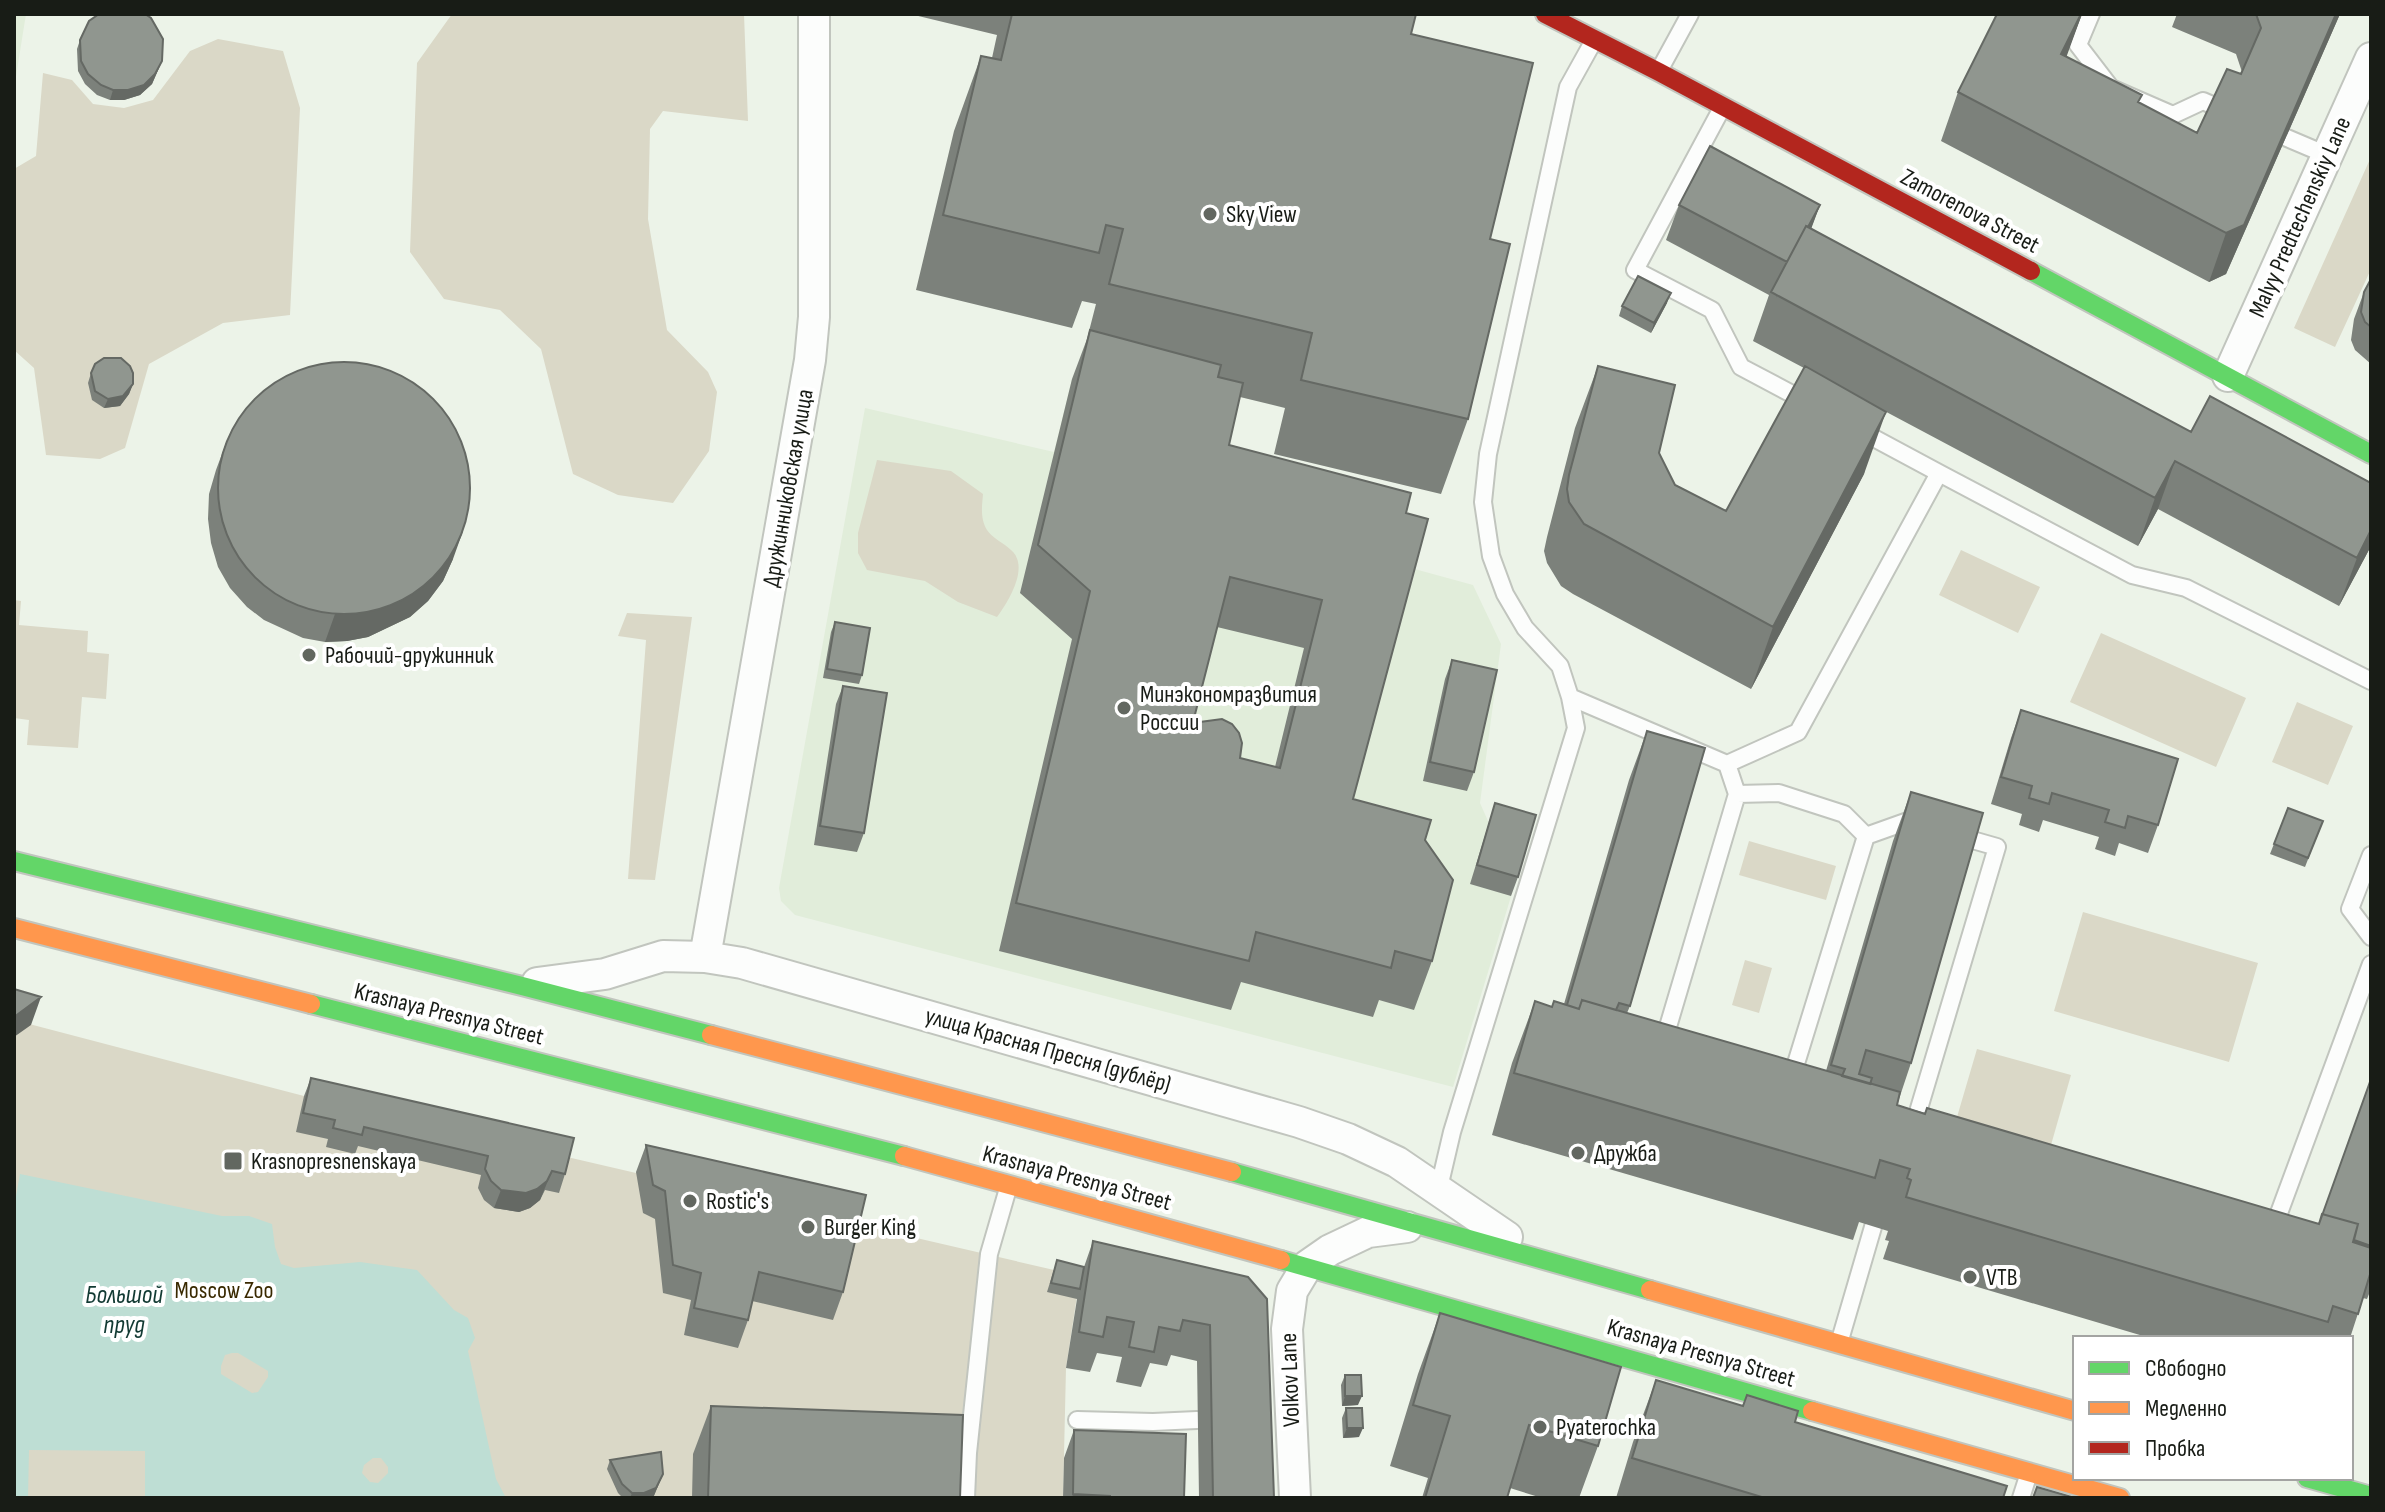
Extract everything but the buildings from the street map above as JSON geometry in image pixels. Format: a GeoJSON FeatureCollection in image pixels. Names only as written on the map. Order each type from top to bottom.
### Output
{"type":"FeatureCollection","features":[{"type":"Feature","properties":{"kind":"main road","name":"Zamorenova Street"},"geometry":{"type":"LineString","coordinates":[[1545,14],[1723,106],[2371,454]]}},
{"type":"Feature","properties":{"kind":"main road","name":"Krasnaya Presnya Street"},"geometry":{"type":"LineString","coordinates":[[14,861],[522,986],[1429,1225],[2073,1410]]}},
{"type":"Feature","properties":{"kind":"main road","name":"Krasnaya Presnya Street"},"geometry":{"type":"LineString","coordinates":[[14,928],[1009,1183],[2120,1498]]}},
{"type":"Feature","properties":{"kind":"main road"},"geometry":{"type":"LineString","coordinates":[[2314,1480],[2371,1496]]}},
{"type":"Feature","properties":{"kind":"street","name":"Дружинниковская улица"},"geometry":{"type":"LineString","coordinates":[[705,957],[810,360],[814,301],[814,14]]}},
{"type":"Feature","properties":{"kind":"street","name":"Malyy Predtechenskiy Lane"},"geometry":{"type":"LineString","coordinates":[[2228,376],[2371,58]]}},
{"type":"Feature","properties":{"kind":"street","name":"улица Красная Пресня (дублёр)"},"geometry":{"type":"LineString","coordinates":[[522,986],[605,974],[663,956],[724,959],[774,971],[1299,1122],[1348,1139],[1397,1162],[1486,1224],[1544,1258]]}},
{"type":"Feature","properties":{"kind":"street"},"geometry":{"type":"LineString","coordinates":[[1307,1266],[1330,1250],[1368,1232],[1429,1225]]}},
{"type":"Feature","properties":{"kind":"street","name":"Volkov Lane"},"geometry":{"type":"LineString","coordinates":[[1295,1498],[1284,1417],[1287,1329],[1292,1291],[1307,1266]]}},
{"type":"Feature","properties":{"kind":"lane"},"geometry":{"type":"LineString","coordinates":[[1659,72],[1690,14]]}},
{"type":"Feature","properties":{"kind":"lane"},"geometry":{"type":"LineString","coordinates":[[2091,14],[2078,45],[2111,88],[2173,115],[2203,101],[2228,112]]}},
{"type":"Feature","properties":{"kind":"lane"},"geometry":{"type":"LineString","coordinates":[[1438,1192],[1452,1132],[1576,728],[1560,666],[1525,628],[1505,594],[1491,556],[1483,502],[1488,454],[1568,87],[1594,39]]}},
{"type":"Feature","properties":{"kind":"lane"},"geometry":{"type":"LineString","coordinates":[[1723,106],[1635,270],[1712,310],[1741,367],[1820,409]]}},
{"type":"Feature","properties":{"kind":"lane"},"geometry":{"type":"LineString","coordinates":[[2287,138],[2327,155]]}},
{"type":"Feature","properties":{"kind":"lane"},"geometry":{"type":"LineString","coordinates":[[1847,423],[2132,575],[2186,588],[2371,681]]}},
{"type":"Feature","properties":{"kind":"lane"},"geometry":{"type":"LineString","coordinates":[[1570,697],[1727,764],[1798,732],[1939,473]]}},
{"type":"Feature","properties":{"kind":"lane"},"geometry":{"type":"LineString","coordinates":[[1673,1060],[1659,1056],[1737,794],[1727,764]]}},
{"type":"Feature","properties":{"kind":"lane"},"geometry":{"type":"LineString","coordinates":[[1737,794],[1779,793],[1844,814],[1866,836]]}},
{"type":"Feature","properties":{"kind":"lane"},"geometry":{"type":"LineString","coordinates":[[1866,836],[1908,821],[1997,847],[1911,1135]]}},
{"type":"Feature","properties":{"kind":"lane"},"geometry":{"type":"LineString","coordinates":[[1786,1093],[1866,836]]}},
{"type":"Feature","properties":{"kind":"lane"},"geometry":{"type":"LineString","coordinates":[[2371,855],[2350,909],[2371,937]]}},
{"type":"Feature","properties":{"kind":"lane"},"geometry":{"type":"LineString","coordinates":[[2255,1232],[2270,1236],[2371,964]]}},
{"type":"Feature","properties":{"kind":"lane"},"geometry":{"type":"LineString","coordinates":[[966,1498],[989,1254],[1009,1183]]}},
{"type":"Feature","properties":{"kind":"lane"},"geometry":{"type":"LineString","coordinates":[[1839,1342],[1873,1227]]}},
{"type":"Feature","properties":{"kind":"lane"},"geometry":{"type":"LineString","coordinates":[[1077,1420],[1197,1420]]}},
{"type":"Feature","properties":{"kind":"lane"},"geometry":{"type":"LineString","coordinates":[[2021,1498],[2029,1471]]}},
{"type":"Feature","properties":{"kind":"shaded area"},"geometry":{"type":"Polygon","coordinates":[[[14,14],[26,14],[14,89],[14,14]]]}},
{"type":"Feature","properties":{"kind":"shaded area"},"geometry":{"type":"Polygon","coordinates":[[[1072,379],[1203,414],[1211,493],[1389,562],[1473,585],[1501,644],[1480,803],[1488,821],[1530,834],[1453,1087],[795,915],[781,901],[779,888],[865,408],[1054,452],[1072,379]]]}},
{"type":"Feature","properties":{"kind":"green space"},"geometry":{"type":"Polygon","coordinates":[[[452,14],[744,14],[748,121],[663,111],[650,129],[648,219],[667,330],[708,372],[717,392],[709,451],[673,503],[618,495],[573,474],[541,349],[500,310],[444,299],[410,252],[417,63],[452,14]]]}},
{"type":"Feature","properties":{"kind":"green space"},"geometry":{"type":"Polygon","coordinates":[[[218,39],[283,51],[300,108],[290,315],[223,323],[149,364],[125,448],[100,459],[46,455],[34,368],[14,350],[14,169],[36,156],[43,73],[72,80],[93,104],[124,108],[153,100],[190,51],[218,39]]]}},
{"type":"Feature","properties":{"kind":"green space"},"geometry":{"type":"Polygon","coordinates":[[[2371,157],[2371,269],[2335,347],[2294,328],[2371,157]]]}},
{"type":"Feature","properties":{"kind":"green space"},"geometry":{"type":"Polygon","coordinates":[[[877,460],[951,471],[983,494],[982,512],[987,530],[1011,550],[1019,565],[1016,584],[997,617],[958,602],[925,581],[867,570],[858,553],[858,533],[877,460]]]}},
{"type":"Feature","properties":{"kind":"green space"},"geometry":{"type":"Polygon","coordinates":[[[1961,550],[2040,587],[2018,633],[1939,595],[1961,550]]]}},
{"type":"Feature","properties":{"kind":"green space"},"geometry":{"type":"Polygon","coordinates":[[[14,600],[21,601],[19,625],[88,631],[87,652],[109,654],[106,699],[82,697],[78,748],[27,745],[29,720],[14,718],[14,600]]]}},
{"type":"Feature","properties":{"kind":"green space"},"geometry":{"type":"Polygon","coordinates":[[[627,613],[692,617],[655,880],[628,879],[646,640],[618,636],[627,613]]]}},
{"type":"Feature","properties":{"kind":"green space"},"geometry":{"type":"Polygon","coordinates":[[[2101,633],[2246,698],[2216,767],[2070,702],[2101,633]]]}},
{"type":"Feature","properties":{"kind":"green space"},"geometry":{"type":"Polygon","coordinates":[[[2297,702],[2353,726],[2328,785],[2272,762],[2297,702]]]}},
{"type":"Feature","properties":{"kind":"green space"},"geometry":{"type":"Polygon","coordinates":[[[1749,841],[1836,866],[1826,900],[1739,875],[1749,841]]]}},
{"type":"Feature","properties":{"kind":"green space"},"geometry":{"type":"Polygon","coordinates":[[[2083,912],[2258,963],[2229,1062],[2054,1011],[2083,912]]]}},
{"type":"Feature","properties":{"kind":"green space"},"geometry":{"type":"Polygon","coordinates":[[[1745,960],[1772,968],[1759,1013],[1732,1005],[1745,960]]]}},
{"type":"Feature","properties":{"kind":"green space","name":"Moscow Zoo"},"geometry":{"type":"Polygon","coordinates":[[[14,1020],[304,1096],[1080,1276],[1066,1368],[1063,1498],[14,1498],[14,1020]]]}},
{"type":"Feature","properties":{"kind":"green space"},"geometry":{"type":"Polygon","coordinates":[[[1977,1049],[2071,1075],[2051,1145],[1957,1117],[1977,1049]]]}},
{"type":"Feature","properties":{"kind":"water","name":"Большой пруд"},"geometry":{"type":"Polygon","coordinates":[[[20,1174],[222,1216],[249,1216],[272,1224],[281,1264],[294,1268],[360,1262],[417,1270],[454,1310],[468,1318],[475,1338],[468,1351],[496,1479],[506,1498],[145,1498],[145,1451],[29,1450],[28,1498],[14,1498],[14,1207],[20,1174]],[[238,1353],[225,1355],[221,1374],[252,1393],[258,1392],[268,1377],[268,1371],[238,1353]],[[373,1458],[364,1465],[362,1473],[370,1482],[378,1483],[388,1473],[388,1467],[381,1458],[373,1458]]]}},
{"type":"Feature","properties":{"kind":"traffic: fast"},"geometry":{"type":"LineString","coordinates":[[2031,271],[2371,454]]}},
{"type":"Feature","properties":{"kind":"traffic: fast"},"geometry":{"type":"LineString","coordinates":[[14,861],[711,1035]]}},
{"type":"Feature","properties":{"kind":"traffic: fast"},"geometry":{"type":"LineString","coordinates":[[311,1004],[904,1156]]}},
{"type":"Feature","properties":{"kind":"traffic: fast"},"geometry":{"type":"LineString","coordinates":[[1232,1172],[1650,1290]]}},
{"type":"Feature","properties":{"kind":"traffic: fast"},"geometry":{"type":"LineString","coordinates":[[1281,1260],[1812,1411]]}},
{"type":"Feature","properties":{"kind":"traffic: fast"},"geometry":{"type":"LineString","coordinates":[[2314,1480],[2371,1496]]}},
{"type":"Feature","properties":{"kind":"traffic: slow"},"geometry":{"type":"LineString","coordinates":[[14,928],[311,1004]]}},
{"type":"Feature","properties":{"kind":"traffic: slow"},"geometry":{"type":"LineString","coordinates":[[711,1035],[1232,1172]]}},
{"type":"Feature","properties":{"kind":"traffic: slow"},"geometry":{"type":"LineString","coordinates":[[904,1156],[1281,1260]]}},
{"type":"Feature","properties":{"kind":"traffic: slow"},"geometry":{"type":"LineString","coordinates":[[1650,1290],[2073,1410]]}},
{"type":"Feature","properties":{"kind":"traffic: slow"},"geometry":{"type":"LineString","coordinates":[[1812,1411],[2120,1498]]}},
{"type":"Feature","properties":{"kind":"traffic: jam"},"geometry":{"type":"LineString","coordinates":[[1545,14],[2031,271]]}},
{"type":"Feature","properties":{"kind":"place","name":"Sky View"},"geometry":{"type":"Point","coordinates":[1210,214]}},
{"type":"Feature","properties":{"kind":"place","name":"Рабочий-дружинник"},"geometry":{"type":"Point","coordinates":[309,655]}},
{"type":"Feature","properties":{"kind":"place","name":"Минэкономразвития России"},"geometry":{"type":"Point","coordinates":[1124,708]}},
{"type":"Feature","properties":{"kind":"place","name":"Дружба"},"geometry":{"type":"Point","coordinates":[1578,1153]}},
{"type":"Feature","properties":{"kind":"place","name":"Krasnopresnenskaya"},"geometry":{"type":"Point","coordinates":[233,1161]}},
{"type":"Feature","properties":{"kind":"place","name":"Rostic's"},"geometry":{"type":"Point","coordinates":[690,1201]}},
{"type":"Feature","properties":{"kind":"place","name":"Burger King"},"geometry":{"type":"Point","coordinates":[808,1227]}},
{"type":"Feature","properties":{"kind":"place","name":"VTB"},"geometry":{"type":"Point","coordinates":[1970,1277]}},
{"type":"Feature","properties":{"kind":"place","name":"Pyaterochka"},"geometry":{"type":"Point","coordinates":[1540,1427]}}]}
